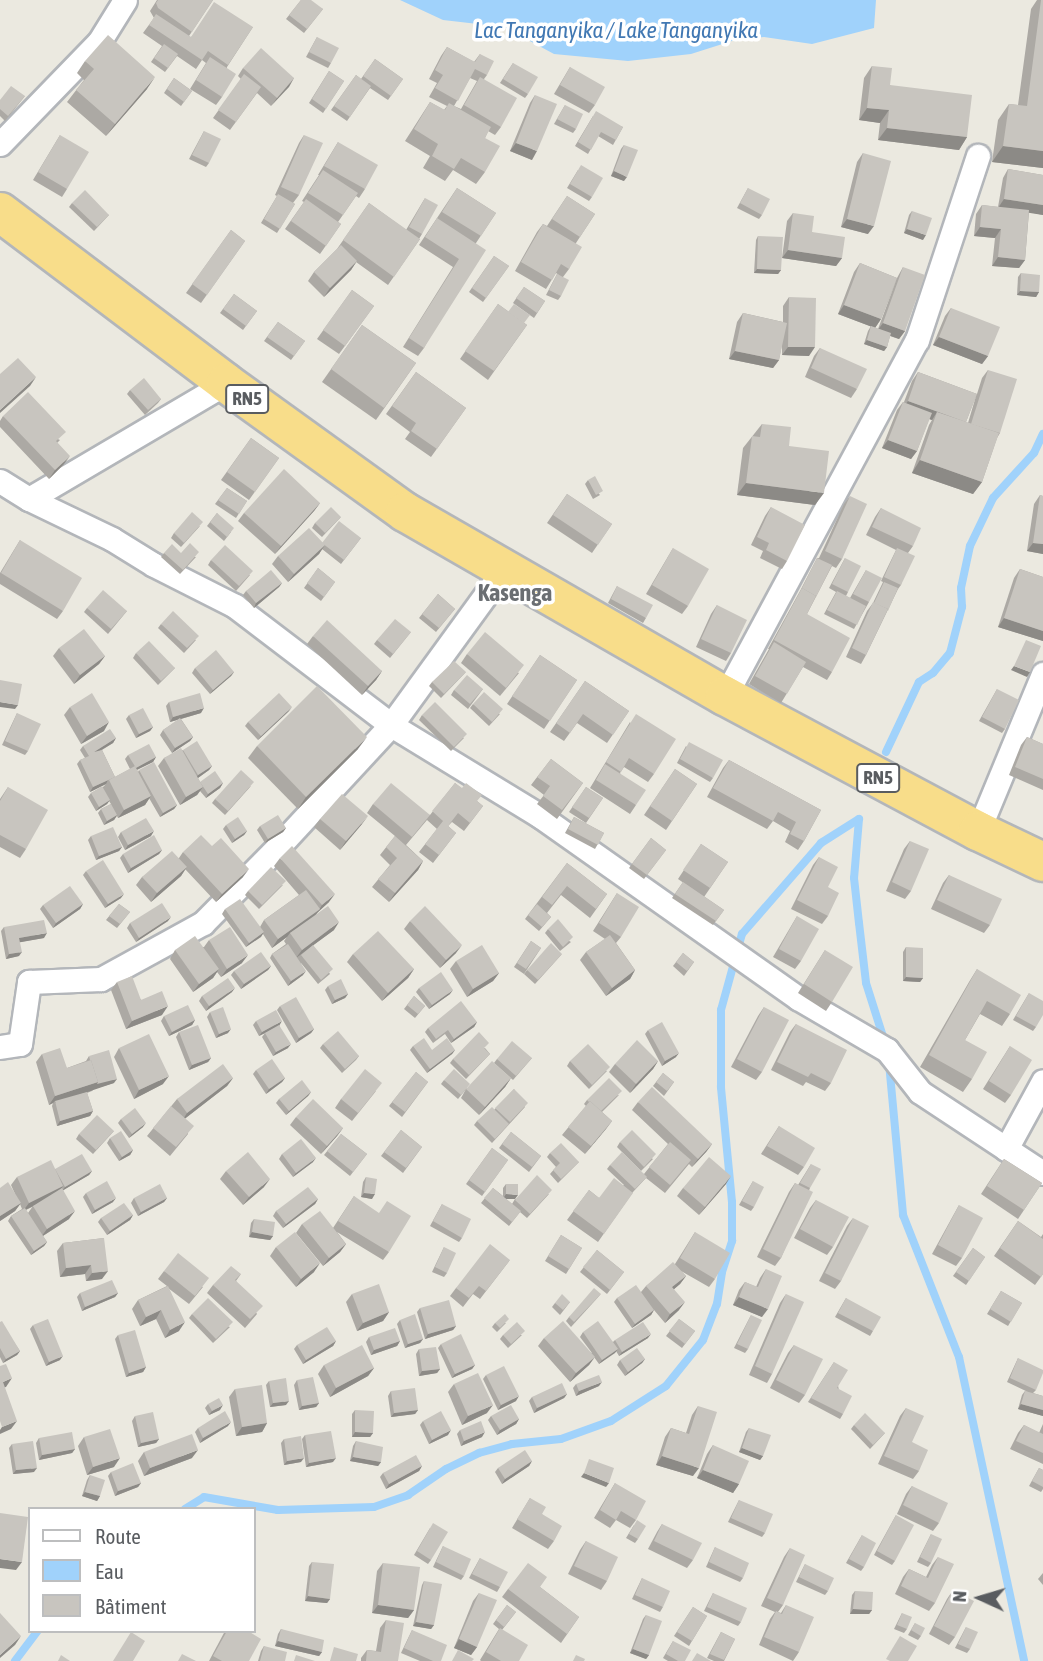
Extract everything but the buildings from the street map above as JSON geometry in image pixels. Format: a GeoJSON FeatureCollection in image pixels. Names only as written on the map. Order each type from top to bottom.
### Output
{"type":"FeatureCollection","features":[{"type":"Feature","properties":{"kind":"highway","name":"RN5"},"geometry":{"type":"LineString","coordinates":[[0,212],[226,383],[405,512],[503,571],[724,696],[978,831],[1043,862]]}},
{"type":"Feature","properties":{"kind":"street"},"geometry":{"type":"LineString","coordinates":[[0,144],[99,42],[125,0]]}},
{"type":"Feature","properties":{"kind":"street"},"geometry":{"type":"LineString","coordinates":[[724,696],[917,340],[978,156]]}},
{"type":"Feature","properties":{"kind":"street"},"geometry":{"type":"LineString","coordinates":[[29,499],[226,383]]}},
{"type":"Feature","properties":{"kind":"street"},"geometry":{"type":"LineString","coordinates":[[0,481],[29,499],[112,539],[154,565],[235,606],[391,725],[540,816],[798,998],[887,1050],[920,1092],[1043,1172]]}},
{"type":"Feature","properties":{"kind":"street"},"geometry":{"type":"LineString","coordinates":[[0,1047],[20,1044],[29,982],[102,979],[203,923],[391,725],[503,571]]}},
{"type":"Feature","properties":{"kind":"street"},"geometry":{"type":"LineString","coordinates":[[978,831],[1043,674]]}},
{"type":"Feature","properties":{"kind":"street"},"geometry":{"type":"LineString","coordinates":[[1006,1149],[1043,1081]]}},
{"type":"Feature","properties":{"kind":"water","name":"Lac Tanganyika / Lake Tanganyika"},"geometry":{"type":"Polygon","coordinates":[[[400,0],[876,0],[874,28],[812,44],[764,37],[735,40],[691,54],[628,61],[554,54],[504,27],[443,20],[400,0]]]}},
{"type":"Feature","properties":{"kind":"waterway"},"geometry":{"type":"LineString","coordinates":[[886,752],[919,682],[933,673],[950,653],[962,607],[961,588],[970,546],[993,498],[1034,453],[1043,434]]}},
{"type":"Feature","properties":{"kind":"waterway"},"geometry":{"type":"LineString","coordinates":[[859,819],[854,878],[859,923],[866,983],[885,1043]]}},
{"type":"Feature","properties":{"kind":"waterway"},"geometry":{"type":"LineString","coordinates":[[188,1507],[204,1497],[278,1510],[374,1507],[408,1495],[446,1469],[479,1453],[512,1444],[561,1439],[611,1421],[666,1386],[703,1340],[717,1304],[722,1272],[732,1241],[732,1202],[721,1087],[721,1010],[742,934],[821,843],[859,819]]}},
{"type":"Feature","properties":{"kind":"waterway"},"geometry":{"type":"LineString","coordinates":[[889,1063],[903,1215],[959,1357],[1024,1661]]}},
{"type":"Feature","properties":{"kind":"waterway"},"geometry":{"type":"LineString","coordinates":[[15,1661],[36,1633]]}},
{"type":"Feature","properties":{"kind":"district","name":"Kasenga"},"geometry":{"type":"Point","coordinates":[515,593]}}]}
